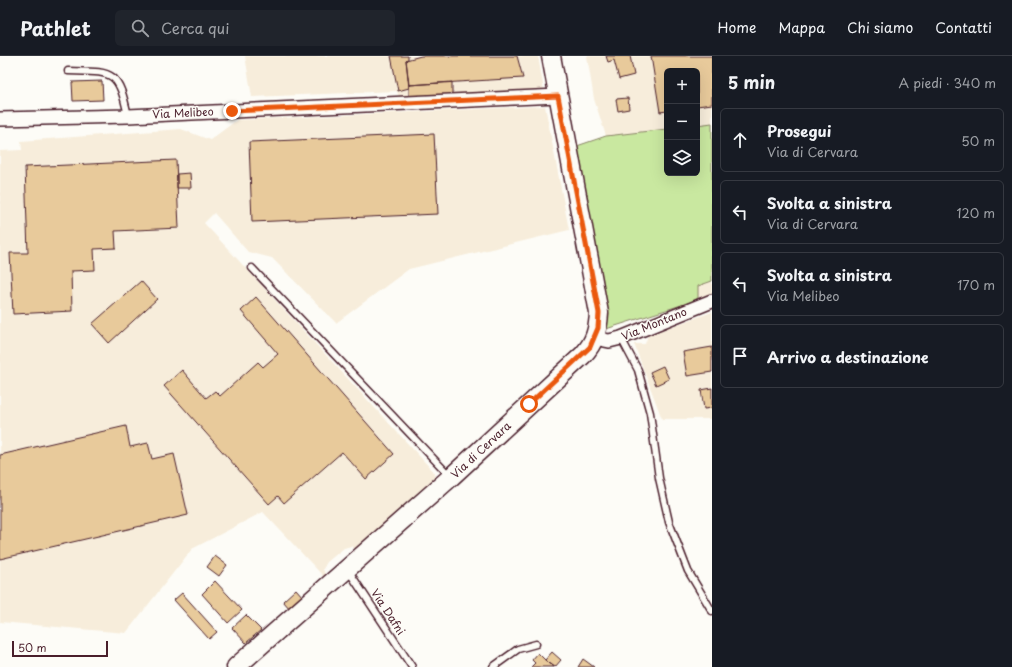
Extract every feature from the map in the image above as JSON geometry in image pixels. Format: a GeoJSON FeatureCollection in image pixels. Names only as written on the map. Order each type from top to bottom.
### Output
{"type":"FeatureCollection","features":[{"type":"Feature","properties":{"kind":"street","name":"Via di Cervara"},"geometry":{"type":"LineString","coordinates":[[236,667],[451,477],[583,355],[595,338],[598,328],[599,313],[551,56]]}},
{"type":"Feature","properties":{"kind":"street","name":"Via Melibeo"},"geometry":{"type":"LineString","coordinates":[[0,119],[128,116],[558,96]]}},
{"type":"Feature","properties":{"kind":"street","name":"Via Montano"},"geometry":{"type":"LineString","coordinates":[[595,338],[609,341],[621,338],[712,301]]}},
{"type":"Feature","properties":{"kind":"lane"},"geometry":{"type":"LineString","coordinates":[[68,71],[105,72],[116,80],[123,95],[128,116]]}},
{"type":"Feature","properties":{"kind":"lane"},"geometry":{"type":"LineString","coordinates":[[252,268],[451,477]]}},
{"type":"Feature","properties":{"kind":"lane"},"geometry":{"type":"LineString","coordinates":[[621,338],[638,370],[650,413],[659,478],[669,522],[688,571],[712,612]]}},
{"type":"Feature","properties":{"kind":"lane","name":"Via Dafni"},"geometry":{"type":"LineString","coordinates":[[347,568],[412,667]]}},
{"type":"Feature","properties":{"kind":"lane"},"geometry":{"type":"LineString","coordinates":[[493,667],[518,649],[536,644]]}},
{"type":"Feature","properties":{"kind":"shaded area"},"geometry":{"type":"Polygon","coordinates":[[[245,56],[538,56],[544,91],[399,97],[397,91],[252,97],[245,56]]]}},
{"type":"Feature","properties":{"kind":"shaded area"},"geometry":{"type":"Polygon","coordinates":[[[587,56],[712,56],[712,123],[700,125],[700,68],[664,68],[664,129],[606,136],[594,99],[587,56]]]}},
{"type":"Feature","properties":{"kind":"shaded area"},"geometry":{"type":"Polygon","coordinates":[[[545,106],[569,230],[409,269],[336,323],[272,258],[248,252],[214,213],[204,223],[434,472],[435,478],[355,549],[351,546],[344,548],[327,562],[323,569],[325,578],[263,512],[192,549],[126,633],[0,622],[0,151],[22,150],[21,141],[181,129],[210,140],[237,120],[545,106]]]}},
{"type":"Feature","properties":{"kind":"shaded area"},"geometry":{"type":"Polygon","coordinates":[[[712,281],[712,293],[698,298],[698,286],[712,281]]]}},
{"type":"Feature","properties":{"kind":"shaded area"},"geometry":{"type":"Polygon","coordinates":[[[712,312],[712,419],[662,419],[634,344],[645,344],[648,335],[712,312]]]}},
{"type":"Feature","properties":{"kind":"green space"},"geometry":{"type":"Polygon","coordinates":[[[712,123],[712,281],[698,286],[698,298],[691,302],[606,329],[607,315],[577,146],[606,136],[664,129],[664,176],[700,176],[700,125],[712,123]]]}},
{"type":"Feature","properties":{"kind":"building"},"geometry":{"type":"Polygon","coordinates":[[[391,56],[408,56],[408,59],[406,60],[409,88],[398,91],[391,56]]]}},
{"type":"Feature","properties":{"kind":"building"},"geometry":{"type":"Polygon","coordinates":[[[421,56],[517,56],[523,78],[409,85],[406,60],[421,56]]]}},
{"type":"Feature","properties":{"kind":"building"},"geometry":{"type":"Polygon","coordinates":[[[606,56],[630,56],[634,75],[619,79],[614,60],[608,62],[606,56]]]}},
{"type":"Feature","properties":{"kind":"building"},"geometry":{"type":"Polygon","coordinates":[[[651,56],[712,56],[712,104],[700,106],[700,68],[664,68],[664,111],[660,112],[651,56]]]}},
{"type":"Feature","properties":{"kind":"building"},"geometry":{"type":"Polygon","coordinates":[[[102,81],[103,100],[73,101],[72,82],[102,81]]]}},
{"type":"Feature","properties":{"kind":"building"},"geometry":{"type":"Polygon","coordinates":[[[452,82],[452,95],[409,96],[409,85],[452,82]]]}},
{"type":"Feature","properties":{"kind":"building"},"geometry":{"type":"Polygon","coordinates":[[[628,98],[629,109],[618,111],[616,99],[628,98]]]}},
{"type":"Feature","properties":{"kind":"building"},"geometry":{"type":"Polygon","coordinates":[[[434,134],[438,214],[252,222],[249,142],[434,134]]]}},
{"type":"Feature","properties":{"kind":"building"},"geometry":{"type":"Polygon","coordinates":[[[176,160],[179,228],[115,231],[116,248],[94,249],[95,270],[71,271],[72,311],[13,314],[10,253],[28,253],[25,167],[176,160]]]}},
{"type":"Feature","properties":{"kind":"building"},"geometry":{"type":"Polygon","coordinates":[[[190,173],[191,188],[177,188],[177,174],[190,173]]]}},
{"type":"Feature","properties":{"kind":"building"},"geometry":{"type":"Polygon","coordinates":[[[141,281],[157,299],[109,343],[92,324],[141,281]]]}},
{"type":"Feature","properties":{"kind":"building"},"geometry":{"type":"Polygon","coordinates":[[[256,297],[394,454],[366,479],[342,452],[284,503],[278,496],[269,504],[164,386],[182,370],[206,398],[215,391],[220,396],[258,362],[263,367],[278,354],[241,311],[256,297]]]}},
{"type":"Feature","properties":{"kind":"building"},"geometry":{"type":"Polygon","coordinates":[[[712,347],[712,372],[687,376],[683,352],[712,347]]]}},
{"type":"Feature","properties":{"kind":"building"},"geometry":{"type":"Polygon","coordinates":[[[663,366],[669,379],[656,385],[650,372],[663,366]]]}},
{"type":"Feature","properties":{"kind":"building"},"geometry":{"type":"Polygon","coordinates":[[[712,388],[712,408],[704,409],[701,390],[712,388]]]}},
{"type":"Feature","properties":{"kind":"building"},"geometry":{"type":"Polygon","coordinates":[[[126,426],[130,447],[148,443],[152,459],[174,454],[188,515],[0,559],[0,455],[126,426]]]}},
{"type":"Feature","properties":{"kind":"building"},"geometry":{"type":"Polygon","coordinates":[[[215,556],[227,565],[219,576],[207,567],[215,556]]]}},
{"type":"Feature","properties":{"kind":"building"},"geometry":{"type":"Polygon","coordinates":[[[215,581],[242,610],[228,623],[202,594],[215,581]]]}},
{"type":"Feature","properties":{"kind":"building"},"geometry":{"type":"Polygon","coordinates":[[[296,589],[303,597],[290,609],[283,601],[296,589]]]}},
{"type":"Feature","properties":{"kind":"building"},"geometry":{"type":"Polygon","coordinates":[[[182,593],[217,632],[209,639],[174,600],[182,593]]]}},
{"type":"Feature","properties":{"kind":"building"},"geometry":{"type":"Polygon","coordinates":[[[246,615],[261,630],[246,643],[232,628],[246,615]]]}},
{"type":"Feature","properties":{"kind":"building"},"geometry":{"type":"Polygon","coordinates":[[[552,652],[561,660],[555,667],[545,660],[552,652]]]}},
{"type":"Feature","properties":{"kind":"building"},"geometry":{"type":"Polygon","coordinates":[[[538,653],[554,667],[531,667],[535,663],[532,660],[538,653]]]}},
{"type":"Feature","properties":{"kind":"building"},"geometry":{"type":"Polygon","coordinates":[[[583,659],[594,667],[578,667],[583,659]]]}},
{"type":"Feature","properties":{"kind":"route"},"geometry":{"type":"LineString","coordinates":[[232,111],[558,96],[599,313],[598,328],[590,347],[583,355],[529,404]]}}]}
